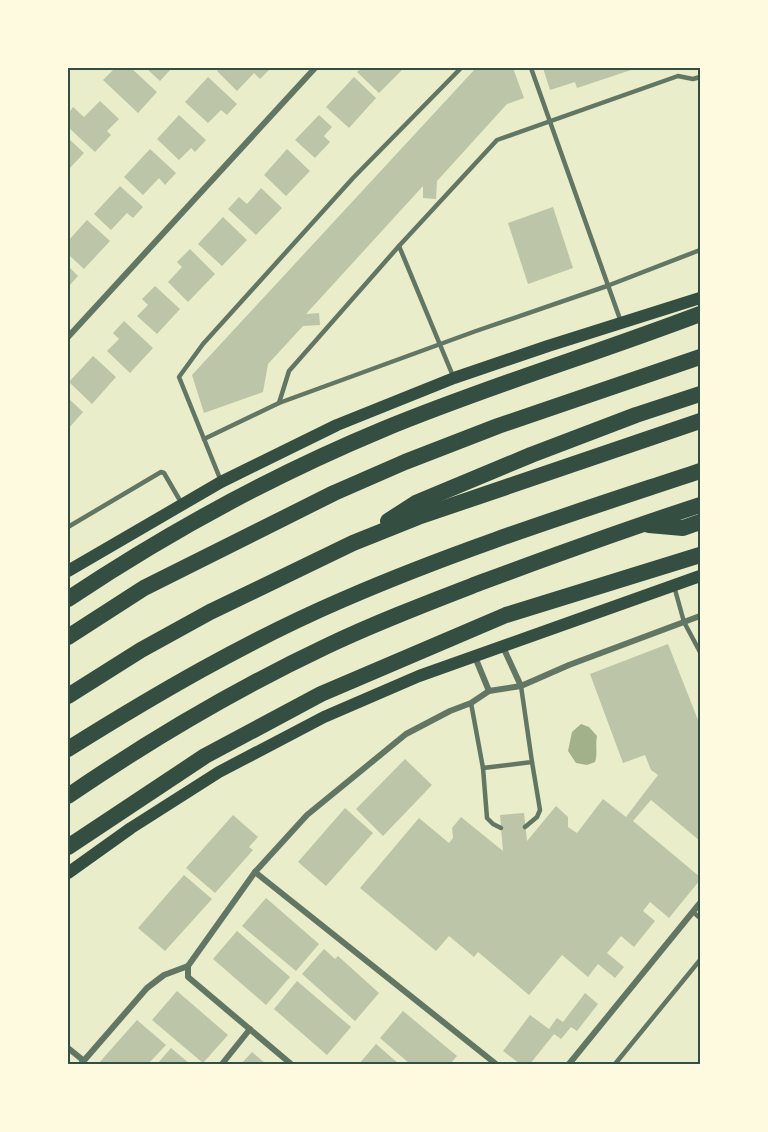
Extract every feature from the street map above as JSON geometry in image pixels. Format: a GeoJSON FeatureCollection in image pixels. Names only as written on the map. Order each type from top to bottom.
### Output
{"type":"FeatureCollection","features":[{"type":"Feature","properties":{"kind":"highway"},"geometry":{"type":"LineString","coordinates":[[68,599],[184,525],[383,429],[473,394],[700,314]]}},
{"type":"Feature","properties":{"kind":"highway"},"geometry":{"type":"LineString","coordinates":[[68,637],[144,588],[334,493],[405,462],[498,426],[700,357]]}},
{"type":"Feature","properties":{"kind":"highway"},"geometry":{"type":"LineString","coordinates":[[353,543],[416,503],[594,431],[700,393]]}},
{"type":"Feature","properties":{"kind":"highway"},"geometry":{"type":"LineString","coordinates":[[68,696],[141,650],[210,612],[353,543],[418,517],[700,421]]}},
{"type":"Feature","properties":{"kind":"highway"},"geometry":{"type":"LineString","coordinates":[[68,749],[143,702],[270,634],[341,600],[477,546],[700,471]]}},
{"type":"Feature","properties":{"kind":"highway"},"geometry":{"type":"LineString","coordinates":[[68,796],[118,762],[233,693],[328,645],[419,606],[700,505]]}},
{"type":"Feature","properties":{"kind":"highway"},"geometry":{"type":"LineString","coordinates":[[643,524],[683,528],[700,522]]}},
{"type":"Feature","properties":{"kind":"highway"},"geometry":{"type":"LineString","coordinates":[[68,847],[205,756],[321,694],[506,615],[700,555]]}},
{"type":"Feature","properties":{"kind":"main road"},"geometry":{"type":"LineString","coordinates":[[68,571],[221,482],[337,425],[454,378],[700,298]]}},
{"type":"Feature","properties":{"kind":"main road"},"geometry":{"type":"LineString","coordinates":[[68,873],[131,828],[219,772],[324,717],[420,676],[700,576]]}},
{"type":"Feature","properties":{"kind":"street"},"geometry":{"type":"LineString","coordinates":[[68,337],[315,68]]}},
{"type":"Feature","properties":{"kind":"street"},"geometry":{"type":"LineString","coordinates":[[68,1048],[82,1063],[147,988],[164,975],[188,966],[255,872],[308,815],[406,734],[450,711],[471,703],[489,691],[521,686],[700,616]]}},
{"type":"Feature","properties":{"kind":"street"},"geometry":{"type":"LineString","coordinates":[[503,647],[521,686]]}},
{"type":"Feature","properties":{"kind":"street"},"geometry":{"type":"LineString","coordinates":[[475,657],[489,691]]}},
{"type":"Feature","properties":{"kind":"street"},"geometry":{"type":"LineString","coordinates":[[255,872],[496,1065]]}},
{"type":"Feature","properties":{"kind":"street"},"geometry":{"type":"LineString","coordinates":[[569,1065],[700,903]]}},
{"type":"Feature","properties":{"kind":"street"},"geometry":{"type":"LineString","coordinates":[[188,966],[188,977],[291,1065]]}},
{"type":"Feature","properties":{"kind":"street"},"geometry":{"type":"LineString","coordinates":[[222,1065],[250,1029]]}},
{"type":"Feature","properties":{"kind":"lane"},"geometry":{"type":"LineString","coordinates":[[221,482],[179,376],[203,344],[353,178],[461,68]]}},
{"type":"Feature","properties":{"kind":"lane"},"geometry":{"type":"LineString","coordinates":[[531,68],[621,324]]}},
{"type":"Feature","properties":{"kind":"lane"},"geometry":{"type":"LineString","coordinates":[[279,403],[289,371],[399,246],[497,140],[678,76],[693,79],[700,77]]}},
{"type":"Feature","properties":{"kind":"lane"},"geometry":{"type":"LineString","coordinates":[[399,246],[454,378]]}},
{"type":"Feature","properties":{"kind":"lane"},"geometry":{"type":"LineString","coordinates":[[204,439],[279,403],[607,286],[700,250]]}},
{"type":"Feature","properties":{"kind":"lane"},"geometry":{"type":"LineString","coordinates":[[68,527],[161,472],[182,504]]}},
{"type":"Feature","properties":{"kind":"lane"},"geometry":{"type":"LineString","coordinates":[[674,585],[684,622],[700,652]]}},
{"type":"Feature","properties":{"kind":"lane"},"geometry":{"type":"LineString","coordinates":[[521,686],[540,810],[537,817],[525,827]]}},
{"type":"Feature","properties":{"kind":"lane"},"geometry":{"type":"LineString","coordinates":[[471,703],[483,768],[486,818],[501,828]]}},
{"type":"Feature","properties":{"kind":"lane"},"geometry":{"type":"LineString","coordinates":[[483,768],[532,762]]}},
{"type":"Feature","properties":{"kind":"lane"},"geometry":{"type":"LineString","coordinates":[[693,912],[700,918]]}},
{"type":"Feature","properties":{"kind":"lane"},"geometry":{"type":"LineString","coordinates":[[615,1065],[700,960]]}},
{"type":"Feature","properties":{"kind":"shaded area"},"geometry":{"type":"Polygon","coordinates":[[[581,724],[589,727],[597,736],[595,762],[587,765],[576,763],[568,751],[572,732],[581,724]]]}},
{"type":"Feature","properties":{"kind":"building"},"geometry":{"type":"Polygon","coordinates":[[[115,68],[131,68],[157,92],[138,113],[103,80],[115,68]]]}},
{"type":"Feature","properties":{"kind":"building"},"geometry":{"type":"Polygon","coordinates":[[[146,68],[169,68],[171,69],[160,81],[146,68]]]}},
{"type":"Feature","properties":{"kind":"building"},"geometry":{"type":"Polygon","coordinates":[[[221,68],[271,68],[260,79],[254,73],[237,91],[217,71],[221,68]]]}},
{"type":"Feature","properties":{"kind":"building"},"geometry":{"type":"Polygon","coordinates":[[[362,68],[404,68],[379,93],[357,72],[362,68]]]}},
{"type":"Feature","properties":{"kind":"building"},"geometry":{"type":"Polygon","coordinates":[[[476,68],[513,68],[524,98],[507,104],[437,181],[436,199],[423,198],[423,186],[306,314],[319,313],[320,325],[303,326],[268,364],[263,392],[204,413],[192,375],[476,68]]]}},
{"type":"Feature","properties":{"kind":"building"},"geometry":{"type":"Polygon","coordinates":[[[543,68],[637,68],[577,88],[575,82],[550,90],[543,68]]]}},
{"type":"Feature","properties":{"kind":"building"},"geometry":{"type":"Polygon","coordinates":[[[208,77],[237,104],[227,115],[221,110],[208,123],[185,102],[208,77]]]}},
{"type":"Feature","properties":{"kind":"building"},"geometry":{"type":"Polygon","coordinates":[[[354,77],[376,98],[349,128],[326,107],[354,77]]]}},
{"type":"Feature","properties":{"kind":"building"},"geometry":{"type":"Polygon","coordinates":[[[100,101],[119,119],[107,131],[111,135],[95,152],[68,127],[68,114],[73,107],[84,117],[100,101]]]}},
{"type":"Feature","properties":{"kind":"building"},"geometry":{"type":"Polygon","coordinates":[[[179,115],[206,140],[195,152],[191,148],[179,160],[157,139],[179,115]]]}},
{"type":"Feature","properties":{"kind":"building"},"geometry":{"type":"Polygon","coordinates":[[[319,115],[332,127],[324,136],[330,142],[315,158],[295,140],[319,115]]]}},
{"type":"Feature","properties":{"kind":"building"},"geometry":{"type":"Polygon","coordinates":[[[68,138],[84,153],[68,170],[68,138]]]}},
{"type":"Feature","properties":{"kind":"building"},"geometry":{"type":"Polygon","coordinates":[[[150,149],[176,173],[165,185],[159,178],[143,195],[124,177],[150,149]]]}},
{"type":"Feature","properties":{"kind":"building"},"geometry":{"type":"Polygon","coordinates":[[[287,149],[310,171],[286,196],[264,175],[287,149]]]}},
{"type":"Feature","properties":{"kind":"building"},"geometry":{"type":"Polygon","coordinates":[[[120,186],[143,207],[133,218],[127,213],[111,230],[94,214],[120,186]]]}},
{"type":"Feature","properties":{"kind":"building"},"geometry":{"type":"Polygon","coordinates":[[[261,188],[282,208],[256,235],[228,209],[239,197],[247,204],[261,188]]]}},
{"type":"Feature","properties":{"kind":"building"},"geometry":{"type":"Polygon","coordinates":[[[553,207],[573,268],[528,284],[508,223],[553,207]]]}},
{"type":"Feature","properties":{"kind":"building"},"geometry":{"type":"Polygon","coordinates":[[[223,217],[247,240],[222,266],[198,244],[223,217]]]}},
{"type":"Feature","properties":{"kind":"building"},"geometry":{"type":"Polygon","coordinates":[[[87,220],[110,241],[84,269],[68,254],[68,241],[87,220]]]}},
{"type":"Feature","properties":{"kind":"building"},"geometry":{"type":"Polygon","coordinates":[[[190,249],[215,274],[188,302],[168,282],[182,267],[177,262],[190,249]]]}},
{"type":"Feature","properties":{"kind":"building"},"geometry":{"type":"Polygon","coordinates":[[[68,266],[78,276],[68,287],[68,266]]]}},
{"type":"Feature","properties":{"kind":"building"},"geometry":{"type":"Polygon","coordinates":[[[155,286],[180,309],[157,334],[137,316],[148,305],[142,299],[155,286]]]}},
{"type":"Feature","properties":{"kind":"building"},"geometry":{"type":"Polygon","coordinates":[[[124,321],[153,348],[130,373],[107,351],[119,339],[113,333],[124,321]]]}},
{"type":"Feature","properties":{"kind":"building"},"geometry":{"type":"Polygon","coordinates":[[[93,356],[116,377],[92,404],[69,382],[93,356]]]}},
{"type":"Feature","properties":{"kind":"building"},"geometry":{"type":"Polygon","coordinates":[[[68,398],[83,412],[68,429],[68,398]]]}},
{"type":"Feature","properties":{"kind":"building"},"geometry":{"type":"Polygon","coordinates":[[[668,644],[700,725],[700,841],[651,800],[633,821],[700,877],[700,880],[669,918],[650,902],[643,911],[655,921],[634,947],[621,936],[607,953],[624,967],[615,978],[598,964],[588,977],[562,955],[529,995],[478,952],[474,957],[449,936],[436,951],[360,888],[419,818],[449,843],[453,838],[452,828],[461,817],[503,851],[500,815],[524,813],[527,841],[556,806],[568,817],[568,827],[577,833],[603,799],[626,817],[658,775],[651,770],[645,755],[623,763],[590,674],[668,644]]]}},
{"type":"Feature","properties":{"kind":"building"},"geometry":{"type":"Polygon","coordinates":[[[405,759],[432,785],[383,836],[356,809],[405,759]]]}},
{"type":"Feature","properties":{"kind":"building"},"geometry":{"type":"Polygon","coordinates":[[[345,808],[373,833],[326,886],[298,862],[345,808]]]}},
{"type":"Feature","properties":{"kind":"building"},"geometry":{"type":"Polygon","coordinates":[[[233,815],[258,837],[249,847],[253,850],[215,893],[186,868],[233,815]]]}},
{"type":"Feature","properties":{"kind":"building"},"geometry":{"type":"Polygon","coordinates":[[[184,875],[212,899],[165,951],[138,928],[184,875]]]}},
{"type":"Feature","properties":{"kind":"building"},"geometry":{"type":"Polygon","coordinates":[[[266,898],[319,944],[296,971],[242,926],[266,898]]]}},
{"type":"Feature","properties":{"kind":"building"},"geometry":{"type":"Polygon","coordinates":[[[237,931],[290,977],[266,1005],[213,959],[237,931]]]}},
{"type":"Feature","properties":{"kind":"building"},"geometry":{"type":"Polygon","coordinates":[[[324,949],[335,959],[338,956],[379,993],[355,1021],[302,974],[324,949]]]}},
{"type":"Feature","properties":{"kind":"building"},"geometry":{"type":"Polygon","coordinates":[[[297,981],[351,1027],[327,1055],[274,1009],[297,981]]]}},
{"type":"Feature","properties":{"kind":"building"},"geometry":{"type":"Polygon","coordinates":[[[177,991],[228,1035],[203,1063],[152,1020],[177,991]]]}},
{"type":"Feature","properties":{"kind":"building"},"geometry":{"type":"Polygon","coordinates":[[[585,993],[598,1004],[577,1031],[571,1027],[561,1039],[554,1034],[530,1064],[520,1064],[503,1051],[530,1015],[549,1029],[557,1018],[563,1022],[585,993]]]}},
{"type":"Feature","properties":{"kind":"building"},"geometry":{"type":"Polygon","coordinates":[[[403,1011],[457,1056],[450,1064],[410,1064],[380,1038],[403,1011]]]}},
{"type":"Feature","properties":{"kind":"building"},"geometry":{"type":"Polygon","coordinates":[[[137,1020],[166,1045],[148,1064],[98,1064],[137,1020]]]}},
{"type":"Feature","properties":{"kind":"building"},"geometry":{"type":"Polygon","coordinates":[[[376,1044],[399,1064],[359,1064],[376,1044]]]}},
{"type":"Feature","properties":{"kind":"building"},"geometry":{"type":"Polygon","coordinates":[[[171,1048],[190,1064],[157,1064],[171,1048]]]}},
{"type":"Feature","properties":{"kind":"building"},"geometry":{"type":"Polygon","coordinates":[[[252,1052],[266,1064],[241,1064],[252,1052]]]}}]}
